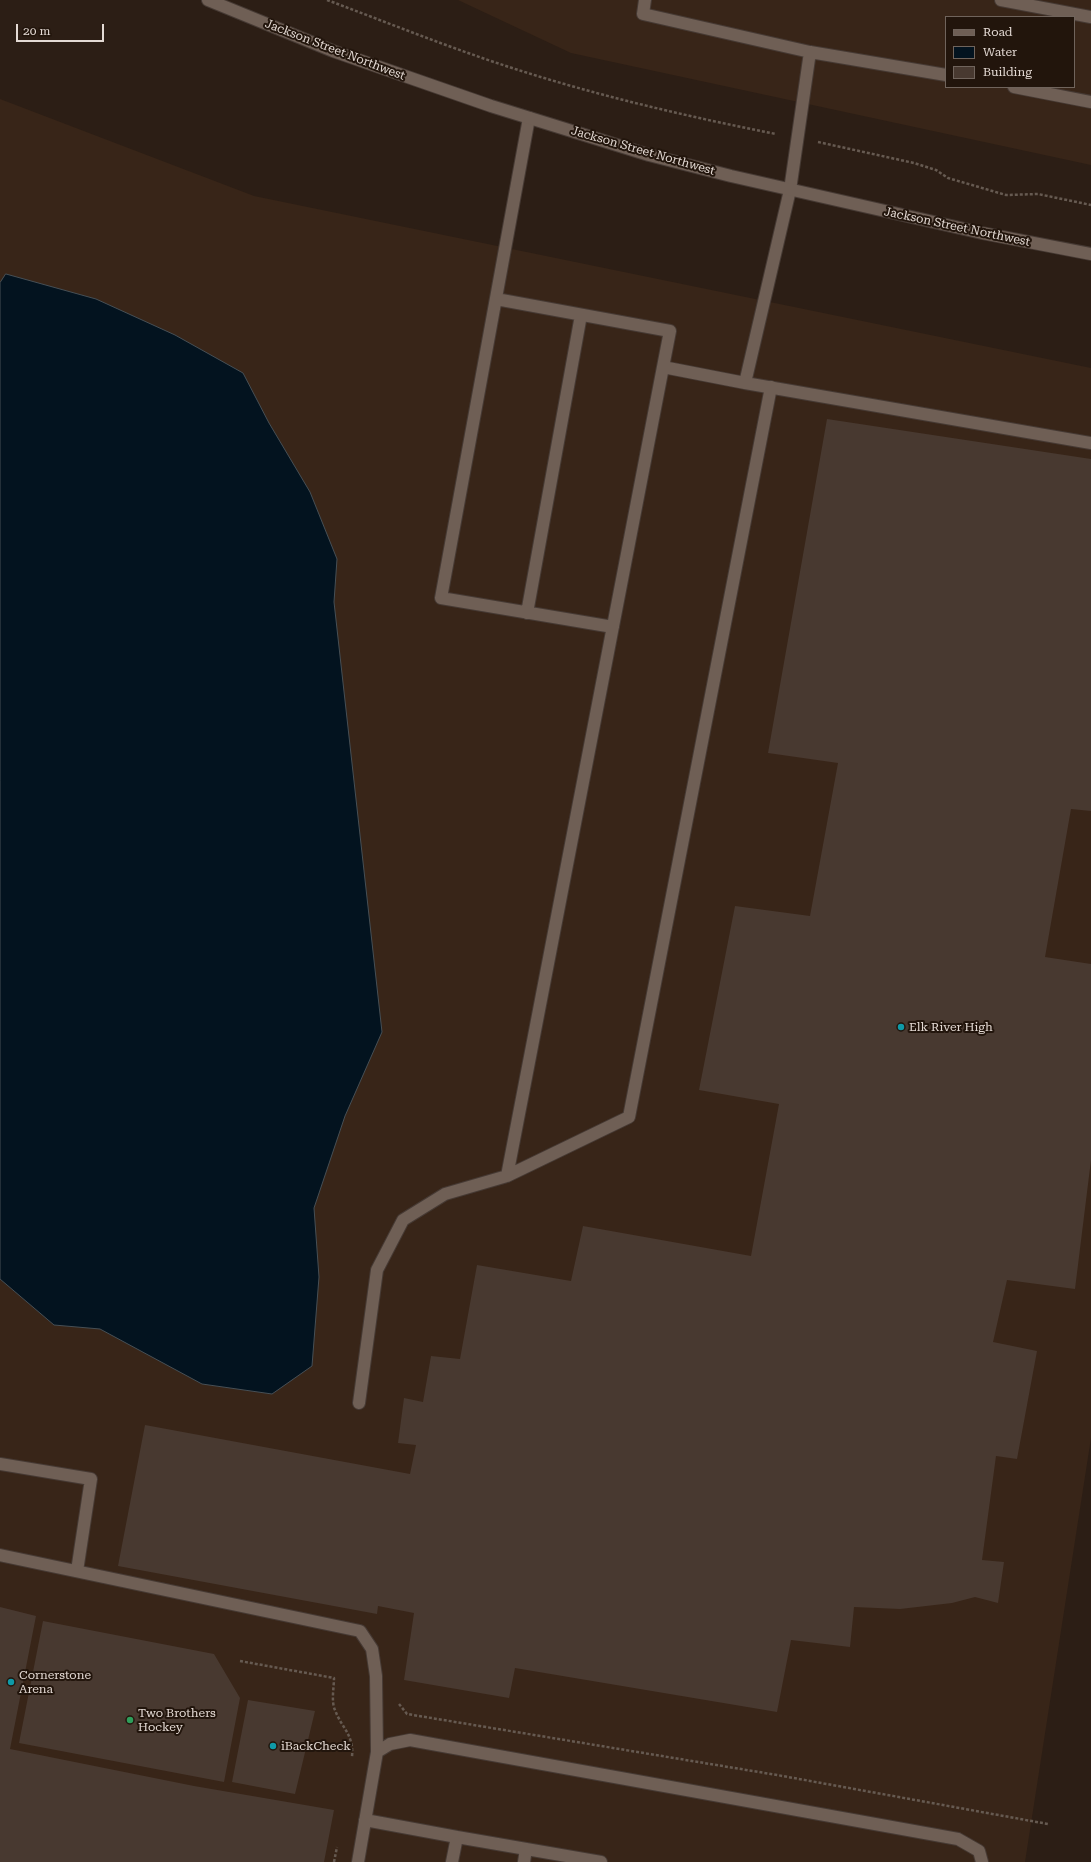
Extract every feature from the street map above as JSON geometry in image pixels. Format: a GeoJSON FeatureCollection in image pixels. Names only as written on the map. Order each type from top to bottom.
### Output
{"type":"FeatureCollection","features":[{"type":"Feature","properties":{"kind":"street","name":"Jackson Street Northwest"},"geometry":{"type":"LineString","coordinates":[[208,0],[333,51],[529,118],[649,155],[790,190],[982,233],[1091,254]]}},
{"type":"Feature","properties":{"kind":"street"},"geometry":{"type":"LineString","coordinates":[[645,0],[643,14],[810,52],[945,75]]}},
{"type":"Feature","properties":{"kind":"street"},"geometry":{"type":"LineString","coordinates":[[1001,0],[1091,17]]}},
{"type":"Feature","properties":{"kind":"street"},"geometry":{"type":"LineString","coordinates":[[745,383],[790,190],[810,52]]}},
{"type":"Feature","properties":{"kind":"street"},"geometry":{"type":"LineString","coordinates":[[1019,88],[1091,102]]}},
{"type":"Feature","properties":{"kind":"street"},"geometry":{"type":"LineString","coordinates":[[529,118],[441,598],[613,627]]}},
{"type":"Feature","properties":{"kind":"street"},"geometry":{"type":"LineString","coordinates":[[496,299],[670,331],[507,1176]]}},
{"type":"Feature","properties":{"kind":"street"},"geometry":{"type":"LineString","coordinates":[[527,613],[581,315]]}},
{"type":"Feature","properties":{"kind":"street"},"geometry":{"type":"LineString","coordinates":[[663,367],[745,383],[1091,443]]}},
{"type":"Feature","properties":{"kind":"street"},"geometry":{"type":"LineString","coordinates":[[359,1403],[377,1270],[403,1220],[445,1194],[507,1176],[629,1117],[771,387]]}},
{"type":"Feature","properties":{"kind":"street"},"geometry":{"type":"LineString","coordinates":[[0,1464],[91,1479],[77,1571]]}},
{"type":"Feature","properties":{"kind":"street"},"geometry":{"type":"LineString","coordinates":[[0,1555],[360,1631],[372,1649],[376,1676],[377,1752],[358,1862]]}},
{"type":"Feature","properties":{"kind":"street"},"geometry":{"type":"LineString","coordinates":[[377,1752],[390,1744],[410,1740],[958,1839],[979,1851],[982,1862]]}},
{"type":"Feature","properties":{"kind":"street"},"geometry":{"type":"LineString","coordinates":[[365,1820],[601,1862]]}},
{"type":"Feature","properties":{"kind":"street"},"geometry":{"type":"LineString","coordinates":[[452,1862],[457,1837]]}},
{"type":"Feature","properties":{"kind":"street"},"geometry":{"type":"LineString","coordinates":[[524,1862],[526,1849]]}},
{"type":"Feature","properties":{"kind":"path"},"geometry":{"type":"LineString","coordinates":[[327,0],[505,66],[604,95],[710,121],[798,138],[914,164],[936,170],[948,178],[1006,195],[1038,194],[1091,205]]}},
{"type":"Feature","properties":{"kind":"path"},"geometry":{"type":"LineString","coordinates":[[240,1661],[334,1678],[334,1709],[347,1729],[353,1748],[352,1760]]}},
{"type":"Feature","properties":{"kind":"path"},"geometry":{"type":"LineString","coordinates":[[395,1700],[407,1714],[777,1775],[1048,1824]]}},
{"type":"Feature","properties":{"kind":"path"},"geometry":{"type":"LineString","coordinates":[[334,1862],[338,1840]]}},
{"type":"Feature","properties":{"kind":"shaded area"},"geometry":{"type":"Polygon","coordinates":[[[458,0],[1091,0],[1091,165],[571,53],[458,0]]]}},
{"type":"Feature","properties":{"kind":"shaded area"},"geometry":{"type":"Polygon","coordinates":[[[0,99],[254,196],[1091,368],[1091,1438],[1025,1862],[0,1862],[0,99]]]}},
{"type":"Feature","properties":{"kind":"water"},"geometry":{"type":"Polygon","coordinates":[[[6,274],[96,299],[175,335],[243,373],[269,423],[310,492],[337,559],[334,602],[382,1032],[345,1116],[314,1208],[319,1277],[312,1366],[272,1394],[202,1384],[100,1329],[54,1325],[0,1279],[0,283],[6,274]]]}},
{"type":"Feature","properties":{"kind":"building","name":"Elk River High"},"geometry":{"type":"Polygon","coordinates":[[[827,419],[1091,459],[1091,811],[1071,809],[1045,957],[1091,964],[1091,1160],[1075,1289],[1007,1280],[993,1342],[1037,1351],[1017,1459],[996,1456],[982,1560],[1004,1562],[998,1603],[975,1597],[952,1603],[900,1609],[854,1607],[850,1647],[791,1640],[777,1712],[515,1668],[509,1698],[404,1680],[414,1613],[378,1606],[377,1614],[118,1566],[145,1425],[410,1474],[416,1445],[398,1443],[404,1398],[423,1402],[431,1356],[460,1359],[477,1265],[571,1281],[583,1226],[751,1256],[779,1104],[699,1090],[735,906],[810,916],[838,763],[768,753],[827,419]]]}},
{"type":"Feature","properties":{"kind":"building","name":"Cornerstone Arena"},"geometry":{"type":"Polygon","coordinates":[[[0,1607],[36,1616],[10,1749],[194,1786],[334,1810],[324,1862],[0,1862],[0,1607]]]}},
{"type":"Feature","properties":{"kind":"building","name":"Two Brothers Hockey"},"geometry":{"type":"Polygon","coordinates":[[[43,1621],[214,1654],[240,1698],[224,1782],[19,1743],[43,1621]]]}},
{"type":"Feature","properties":{"kind":"building","name":"iBackCheck"},"geometry":{"type":"Polygon","coordinates":[[[248,1700],[315,1711],[295,1794],[232,1782],[248,1700]]]}},
{"type":"Feature","properties":{"kind":"place","name":"Elk River High"},"geometry":{"type":"Point","coordinates":[901,1027]}},
{"type":"Feature","properties":{"kind":"place","name":"Cornerstone Arena"},"geometry":{"type":"Point","coordinates":[11,1682]}},
{"type":"Feature","properties":{"kind":"place","name":"Two Brothers Hockey"},"geometry":{"type":"Point","coordinates":[130,1720]}},
{"type":"Feature","properties":{"kind":"place","name":"iBackCheck"},"geometry":{"type":"Point","coordinates":[273,1746]}}]}
